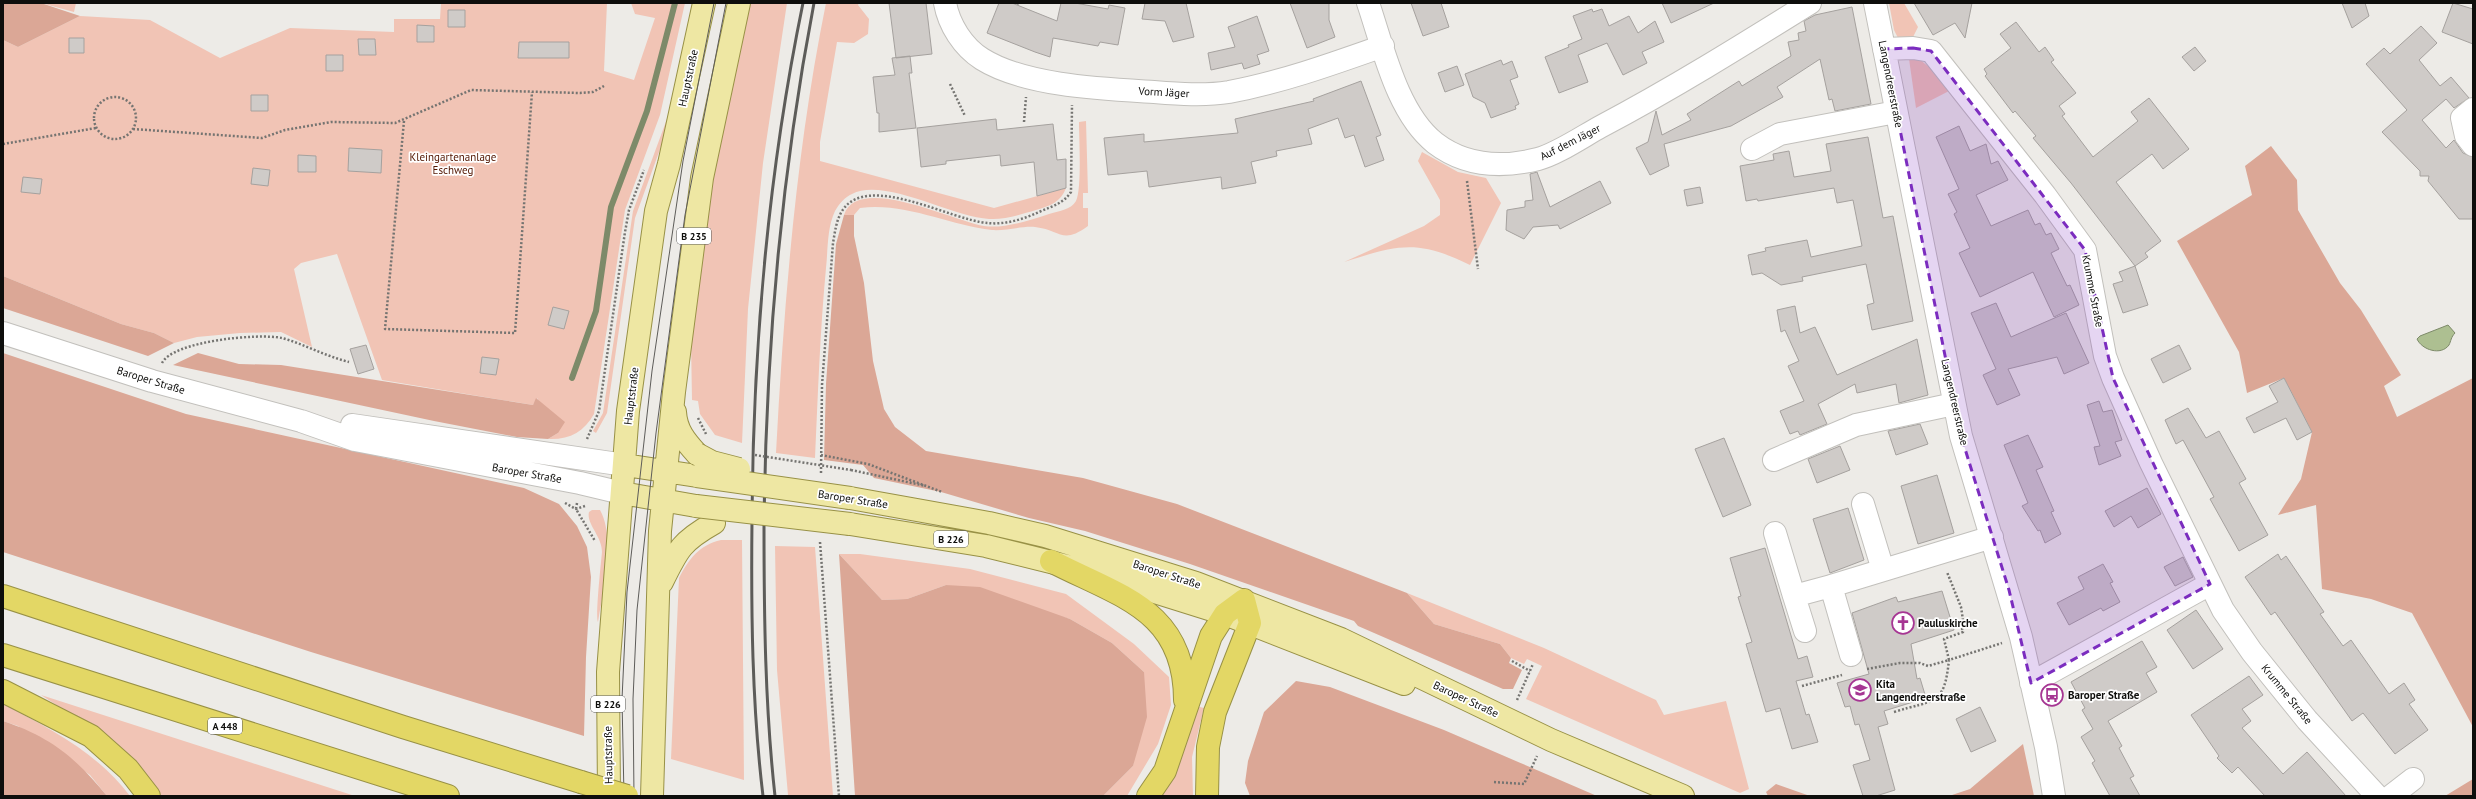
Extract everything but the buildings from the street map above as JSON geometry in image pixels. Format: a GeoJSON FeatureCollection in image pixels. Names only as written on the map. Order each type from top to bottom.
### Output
{"type":"FeatureCollection","features":[{"type":"Feature","properties":{"kind":"highway"},"geometry":{"type":"LineString","coordinates":[[1051,561],[1117,593],[1143,608],[1154,619],[1173,642],[1181,660],[1185,682],[1185,711]]}},
{"type":"Feature","properties":{"kind":"highway"},"geometry":{"type":"LineString","coordinates":[[3,596],[330,703],[627,796]]}},
{"type":"Feature","properties":{"kind":"highway"},"geometry":{"type":"LineString","coordinates":[[1148,796],[1165,771],[1211,636],[1225,614],[1244,600],[1250,623],[1215,712],[1208,747],[1207,796]]}},
{"type":"Feature","properties":{"kind":"highway","name":"A 448"},"geometry":{"type":"LineString","coordinates":[[3,655],[448,796]]}},
{"type":"Feature","properties":{"kind":"highway"},"geometry":{"type":"LineString","coordinates":[[3,691],[91,736],[128,769],[149,796]]}},
{"type":"Feature","properties":{"kind":"main road","name":"Hauptstraße"},"geometry":{"type":"LineString","coordinates":[[609,796],[608,672],[628,411],[656,211],[669,164],[704,3]]}},
{"type":"Feature","properties":{"kind":"main road","name":"B 235"},"geometry":{"type":"LineString","coordinates":[[663,501],[674,392],[702,178],[739,3]]}},
{"type":"Feature","properties":{"kind":"main road","name":"B 226"},"geometry":{"type":"LineString","coordinates":[[674,392],[676,425],[686,442],[704,447]]}},
{"type":"Feature","properties":{"kind":"main road","name":"Baroper Straße"},"geometry":{"type":"LineString","coordinates":[[704,447],[712,462],[741,470],[759,484]]}},
{"type":"Feature","properties":{"kind":"main road","name":"Baroper Straße"},"geometry":{"type":"LineString","coordinates":[[625,465],[850,498],[989,523],[1045,536],[1196,582],[1341,639],[1548,739]]}},
{"type":"Feature","properties":{"kind":"main road","name":"Baroper Straße"},"geometry":{"type":"LineString","coordinates":[[622,493],[696,506],[850,524],[986,546],[1051,561],[1250,623],[1548,739],[1683,796]]}},
{"type":"Feature","properties":{"kind":"main road","name":"B 226"},"geometry":{"type":"LineString","coordinates":[[652,796],[658,590],[663,501]]}},
{"type":"Feature","properties":{"kind":"main road","name":"Baroper Straße"},"geometry":{"type":"LineString","coordinates":[[658,590],[675,554],[684,542],[714,523],[729,521],[757,513]]}},
{"type":"Feature","properties":{"kind":"street","name":"Vorm Jäger"},"geometry":{"type":"LineString","coordinates":[[945,3],[956,31],[965,45],[991,64],[1027,76],[1095,89],[1187,94],[1221,93],[1289,79],[1383,46]]}},
{"type":"Feature","properties":{"kind":"street","name":"Auf dem Jäger"},"geometry":{"type":"LineString","coordinates":[[1368,3],[1410,115],[1434,142],[1465,159],[1486,164],[1511,164],[1540,159],[1659,96],[1810,3]]}},
{"type":"Feature","properties":{"kind":"street","name":"Langendreerstraße"},"geometry":{"type":"LineString","coordinates":[[1875,3],[1961,436],[2021,637],[2046,747],[2054,796]]}},
{"type":"Feature","properties":{"kind":"street","name":"Krumme Straße"},"geometry":{"type":"LineString","coordinates":[[1884,49],[1913,48],[1931,51],[2045,195],[2085,250],[2106,356],[2113,378],[2151,463],[2210,584],[2224,610],[2252,652],[2307,720],[2376,796]]}},
{"type":"Feature","properties":{"kind":"street"},"geometry":{"type":"LineString","coordinates":[[2473,110],[2462,118],[2464,131],[2473,145]]}},
{"type":"Feature","properties":{"kind":"street"},"geometry":{"type":"LineString","coordinates":[[1752,149],[1780,134],[1896,112]]}},
{"type":"Feature","properties":{"kind":"street","name":"Baroper Straße"},"geometry":{"type":"LineString","coordinates":[[3,333],[152,381],[301,421],[355,440],[576,482],[622,493]]}},
{"type":"Feature","properties":{"kind":"street"},"geometry":{"type":"LineString","coordinates":[[1774,460],[1856,425],[1954,404]]}},
{"type":"Feature","properties":{"kind":"street","name":"Baroper Straße"},"geometry":{"type":"LineString","coordinates":[[301,421],[358,425],[625,465]]}},
{"type":"Feature","properties":{"kind":"street"},"geometry":{"type":"LineString","coordinates":[[1863,504],[1883,570]]}},
{"type":"Feature","properties":{"kind":"street"},"geometry":{"type":"LineString","coordinates":[[1775,533],[1805,631]]}},
{"type":"Feature","properties":{"kind":"street"},"geometry":{"type":"LineString","coordinates":[[1794,596],[1992,537]]}},
{"type":"Feature","properties":{"kind":"street"},"geometry":{"type":"LineString","coordinates":[[2031,683],[2210,584]]}},
{"type":"Feature","properties":{"kind":"street"},"geometry":{"type":"LineString","coordinates":[[1831,586],[1854,666]]}},
{"type":"Feature","properties":{"kind":"street"},"geometry":{"type":"LineString","coordinates":[[2391,796],[2413,779]]}},
{"type":"Feature","properties":{"kind":"path"},"geometry":{"type":"LineString","coordinates":[[950,84],[965,116]]}},
{"type":"Feature","properties":{"kind":"path"},"geometry":{"type":"LineString","coordinates":[[868,464],[821,454],[822,385],[833,243],[837,220],[842,210],[857,198],[881,195],[990,224],[1018,220],[1059,204],[1066,200],[1071,192],[1073,85]]}},
{"type":"Feature","properties":{"kind":"path"},"geometry":{"type":"LineString","coordinates":[[133,129],[262,138],[286,130],[331,122],[396,123],[404,121],[471,90],[589,93],[600,90],[604,86]]}},
{"type":"Feature","properties":{"kind":"path"},"geometry":{"type":"LineString","coordinates":[[404,121],[385,329],[515,333],[532,92]]}},
{"type":"Feature","properties":{"kind":"path"},"geometry":{"type":"LineString","coordinates":[[116,97],[129,102],[134,110],[136,119],[133,129],[125,136],[116,139],[104,136],[96,128],[94,120],[96,108],[103,101],[116,97]]}},
{"type":"Feature","properties":{"kind":"path"},"geometry":{"type":"LineString","coordinates":[[3,144],[96,128]]}},
{"type":"Feature","properties":{"kind":"path"},"geometry":{"type":"LineString","coordinates":[[1465,159],[1478,269]]}},
{"type":"Feature","properties":{"kind":"path"},"geometry":{"type":"LineString","coordinates":[[152,381],[164,358],[179,349],[222,339],[282,338],[326,356],[348,362]]}},
{"type":"Feature","properties":{"kind":"path"},"geometry":{"type":"LineString","coordinates":[[698,418],[704,447]]}},
{"type":"Feature","properties":{"kind":"path"},"geometry":{"type":"LineString","coordinates":[[754,455],[851,470],[938,489]]}},
{"type":"Feature","properties":{"kind":"path"},"geometry":{"type":"LineString","coordinates":[[820,552],[838,796]]}},
{"type":"Feature","properties":{"kind":"path"},"geometry":{"type":"LineString","coordinates":[[1894,712],[1937,699],[1944,690],[1948,660],[1944,639],[1963,632],[1960,621],[1962,620],[1961,606],[1948,578],[1941,552]]}},
{"type":"Feature","properties":{"kind":"path"},"geometry":{"type":"LineString","coordinates":[[1802,686],[1854,666],[1920,663],[1928,666],[2021,637]]}},
{"type":"Feature","properties":{"kind":"path"},"geometry":{"type":"LineString","coordinates":[[1512,661],[1530,670]]}},
{"type":"Feature","properties":{"kind":"path"},"geometry":{"type":"LineString","coordinates":[[1508,719],[1533,664]]}},
{"type":"Feature","properties":{"kind":"path"},"geometry":{"type":"LineString","coordinates":[[1494,782],[1524,784],[1548,739]]}},
{"type":"Feature","properties":{"kind":"highlighted area"},"geometry":{"type":"Polygon","coordinates":[[[1913,48],[1931,51],[2085,250],[2113,378],[2210,584],[2031,683],[2009,590],[1961,436],[1884,49],[1913,48]]]}},
{"type":"Feature","properties":{"kind":"green space"},"geometry":{"type":"Polygon","coordinates":[[[41,3],[76,3],[74,12],[41,3]]]}},
{"type":"Feature","properties":{"kind":"green space","name":"Kleingartenanlage Eschweg"},"geometry":{"type":"Polygon","coordinates":[[[441,3],[607,3],[604,71],[634,80],[655,18],[635,14],[631,3],[685,3],[660,115],[625,210],[594,414],[586,426],[575,434],[563,438],[548,439],[558,433],[537,398],[533,405],[382,380],[337,254],[301,263],[294,269],[312,347],[281,332],[240,333],[197,337],[174,343],[154,333],[121,324],[3,276],[3,40],[18,47],[80,16],[150,20],[220,58],[290,28],[394,32],[394,19],[440,19],[441,3]]]}},
{"type":"Feature","properties":{"kind":"green space"},"geometry":{"type":"Polygon","coordinates":[[[749,3],[787,3],[763,163],[748,309],[742,443],[715,435],[700,414],[698,401],[692,400],[691,342],[710,194],[749,3]]]}},
{"type":"Feature","properties":{"kind":"green space"},"geometry":{"type":"Polygon","coordinates":[[[826,3],[859,3],[858,5],[869,19],[868,34],[854,43],[837,42],[820,142],[820,161],[994,208],[1066,188],[1061,197],[1050,205],[1019,215],[995,219],[974,217],[919,199],[882,190],[866,190],[852,194],[842,201],[832,218],[828,239],[815,458],[776,453],[787,283],[799,171],[826,3]]]}},
{"type":"Feature","properties":{"kind":"green space"},"geometry":{"type":"Polygon","coordinates":[[[1889,3],[1904,3],[1918,27],[1913,37],[1898,38],[1894,30],[1889,3]]]}},
{"type":"Feature","properties":{"kind":"green space"},"geometry":{"type":"Polygon","coordinates":[[[1918,58],[1941,77],[1951,90],[1916,108],[1909,59],[1918,58]]]}},
{"type":"Feature","properties":{"kind":"green space"},"geometry":{"type":"Polygon","coordinates":[[[671,108],[671,119],[635,218],[607,413],[596,433],[593,431],[603,413],[633,211],[671,108]]]}},
{"type":"Feature","properties":{"kind":"green space"},"geometry":{"type":"Polygon","coordinates":[[[1086,121],[1088,193],[1083,193],[1083,208],[1088,208],[1088,226],[1072,235],[1062,235],[1035,227],[992,230],[959,224],[893,208],[860,208],[854,215],[844,215],[853,203],[868,198],[887,199],[908,203],[970,223],[992,227],[1034,219],[1064,210],[1074,204],[1078,195],[1080,175],[1079,122],[1086,121]]]}},
{"type":"Feature","properties":{"kind":"green space"},"geometry":{"type":"Polygon","coordinates":[[[1422,152],[1458,172],[1486,178],[1501,203],[1470,265],[1436,251],[1407,247],[1379,252],[1344,262],[1424,226],[1440,215],[1440,200],[1418,161],[1422,152]]]}},
{"type":"Feature","properties":{"kind":"green space"},"geometry":{"type":"Polygon","coordinates":[[[592,510],[600,510],[605,522],[608,550],[598,622],[597,618],[602,552],[600,541],[589,517],[589,512],[592,510]]]}},
{"type":"Feature","properties":{"kind":"green space"},"geometry":{"type":"Polygon","coordinates":[[[721,540],[742,540],[744,780],[671,759],[679,578],[691,559],[701,549],[713,542],[721,540]]]}},
{"type":"Feature","properties":{"kind":"green space"},"geometry":{"type":"Polygon","coordinates":[[[775,546],[815,547],[833,796],[788,795],[777,670],[775,546]]]}},
{"type":"Feature","properties":{"kind":"green space"},"geometry":{"type":"Polygon","coordinates":[[[839,554],[860,554],[970,569],[1066,594],[1134,644],[1169,677],[1171,705],[1158,744],[1127,796],[1103,796],[1133,766],[1144,672],[1112,643],[1070,619],[946,585],[907,599],[882,600],[839,554]]]}},
{"type":"Feature","properties":{"kind":"green space"},"geometry":{"type":"Polygon","coordinates":[[[1407,593],[1544,648],[1656,700],[1664,715],[1726,701],[1749,789],[1740,793],[1526,699],[1542,666],[1527,659],[1524,664],[1511,658],[1500,644],[1434,624],[1407,593]]]}},
{"type":"Feature","properties":{"kind":"green space"},"geometry":{"type":"Polygon","coordinates":[[[41,695],[355,796],[160,796],[115,743],[41,695]]]}},
{"type":"Feature","properties":{"kind":"green space"},"geometry":{"type":"Polygon","coordinates":[[[3,704],[55,732],[88,754],[117,781],[130,796],[107,796],[90,775],[18,726],[3,721],[3,704]]]}},
{"type":"Feature","properties":{"kind":"green space"},"geometry":{"type":"Polygon","coordinates":[[[1196,706],[1204,708],[1192,757],[1193,796],[1160,796],[1196,706]]]}},
{"type":"Feature","properties":{"kind":"shaded area"},"geometry":{"type":"Polygon","coordinates":[[[3,3],[41,3],[80,16],[18,47],[3,40],[3,3]]]}},
{"type":"Feature","properties":{"kind":"shaded area"},"geometry":{"type":"Polygon","coordinates":[[[2271,146],[2297,180],[2298,210],[2340,283],[2361,310],[2401,375],[2384,386],[2397,417],[2473,378],[2473,727],[2412,613],[2371,599],[2322,589],[2316,505],[2278,515],[2301,479],[2312,432],[2284,378],[2247,393],[2239,352],[2177,241],[2252,195],[2245,166],[2271,146]]]}},
{"type":"Feature","properties":{"kind":"shaded area"},"geometry":{"type":"Polygon","coordinates":[[[844,215],[854,215],[854,236],[864,283],[873,361],[884,409],[895,427],[926,451],[1083,478],[1177,504],[1407,593],[1434,624],[1500,644],[1511,658],[1509,663],[1522,670],[1513,689],[1503,689],[1358,626],[1354,621],[1190,564],[1085,531],[1029,518],[941,492],[874,478],[863,465],[824,460],[826,384],[836,244],[844,215]]]}},
{"type":"Feature","properties":{"kind":"shaded area"},"geometry":{"type":"Polygon","coordinates":[[[3,276],[121,324],[154,333],[174,343],[148,356],[3,308],[3,276]]]}},
{"type":"Feature","properties":{"kind":"shaded area"},"geometry":{"type":"Polygon","coordinates":[[[2448,325],[2455,333],[2446,348],[2437,351],[2427,349],[2419,343],[2417,339],[2420,336],[2448,325]]]}},
{"type":"Feature","properties":{"kind":"shaded area"},"geometry":{"type":"Polygon","coordinates":[[[3,353],[186,414],[524,488],[559,504],[577,526],[587,547],[591,577],[586,657],[584,736],[311,652],[3,552],[3,353]]]}},
{"type":"Feature","properties":{"kind":"shaded area"},"geometry":{"type":"Polygon","coordinates":[[[198,353],[239,364],[281,365],[533,405],[536,398],[565,422],[558,433],[548,439],[517,437],[434,421],[173,365],[198,353]]]}},
{"type":"Feature","properties":{"kind":"shaded area"},"geometry":{"type":"Polygon","coordinates":[[[839,554],[882,600],[907,599],[946,585],[980,587],[1070,619],[1112,643],[1144,672],[1147,717],[1133,766],[1103,796],[855,796],[839,554]]]}},
{"type":"Feature","properties":{"kind":"shaded area"},"geometry":{"type":"Polygon","coordinates":[[[1296,681],[1330,687],[1444,730],[1597,796],[1250,796],[1245,783],[1248,761],[1264,712],[1296,681]]]}},
{"type":"Feature","properties":{"kind":"shaded area"},"geometry":{"type":"Polygon","coordinates":[[[3,721],[35,734],[61,750],[84,770],[107,796],[3,796],[3,721]]]}},
{"type":"Feature","properties":{"kind":"shaded area"},"geometry":{"type":"Polygon","coordinates":[[[2023,744],[2034,796],[1949,796],[1970,789],[2023,744]]]}},
{"type":"Feature","properties":{"kind":"shaded area"},"geometry":{"type":"Polygon","coordinates":[[[2473,779],[2473,796],[2445,796],[2473,779]]]}},
{"type":"Feature","properties":{"kind":"shaded area"},"geometry":{"type":"Polygon","coordinates":[[[1776,784],[1810,796],[1768,796],[1766,792],[1776,784]]]}},
{"type":"Feature","properties":{"kind":"waterway"},"geometry":{"type":"LineString","coordinates":[[572,378],[596,311],[611,207],[647,111],[675,3]]}},
{"type":"Feature","properties":{"kind":"tram line"},"geometry":{"type":"LineString","coordinates":[[624,796],[622,699],[627,592],[652,371],[683,161],[714,3]]}},
{"type":"Feature","properties":{"kind":"tram line"},"geometry":{"type":"LineString","coordinates":[[634,796],[633,699],[637,610],[656,433],[685,215],[726,3]]}},
{"type":"Feature","properties":{"kind":"railway"},"geometry":{"type":"LineString","coordinates":[[763,796],[756,727],[752,624],[752,520],[755,390],[759,325],[772,195],[780,131],[803,3]]}},
{"type":"Feature","properties":{"kind":"railway"},"geometry":{"type":"LineString","coordinates":[[775,796],[769,728],[765,626],[764,524],[768,393],[777,262],[784,197],[802,68],[814,3]]}},
{"type":"Feature","properties":{"kind":"place","name":"Pauluskirche"},"geometry":{"type":"Point","coordinates":[1903,623]}},
{"type":"Feature","properties":{"kind":"place","name":"Kita Langendreerstraße"},"geometry":{"type":"Point","coordinates":[1860,690]}},
{"type":"Feature","properties":{"kind":"place","name":"Baroper Straße"},"geometry":{"type":"Point","coordinates":[2052,695]}}]}
